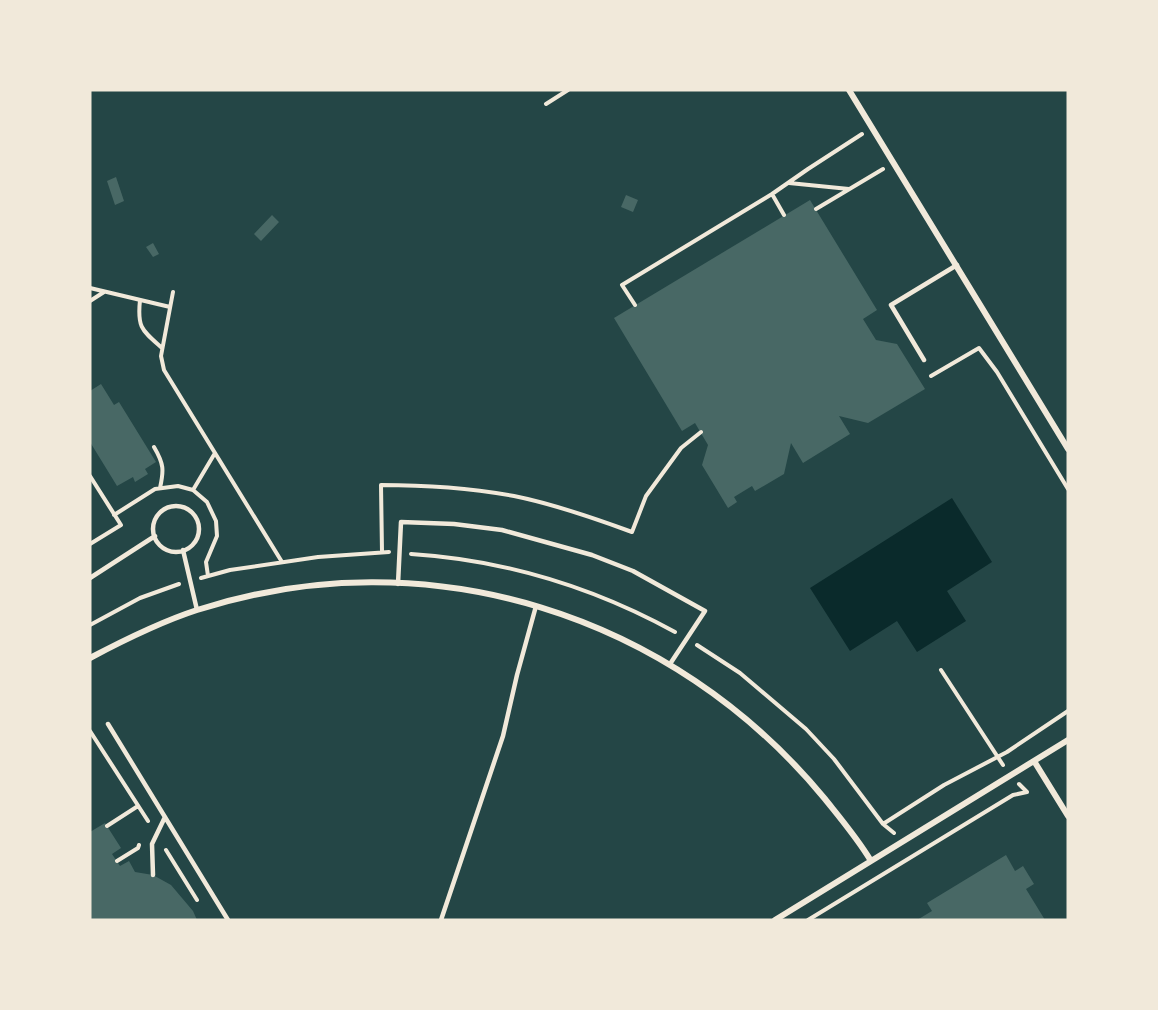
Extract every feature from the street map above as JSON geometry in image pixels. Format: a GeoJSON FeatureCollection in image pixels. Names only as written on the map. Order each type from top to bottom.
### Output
{"type":"FeatureCollection","features":[{"type":"Feature","properties":{"kind":"street"},"geometry":{"type":"LineString","coordinates":[[849,90],[1068,448]]}},
{"type":"Feature","properties":{"kind":"street"},"geometry":{"type":"LineString","coordinates":[[90,658],[147,630],[197,610],[280,590],[317,585],[399,584],[466,590],[536,606],[595,626],[622,638],[670,664],[721,698],[784,753],[803,773],[872,861]]}},
{"type":"Feature","properties":{"kind":"street"},"geometry":{"type":"LineString","coordinates":[[775,920],[1068,740]]}},
{"type":"Feature","properties":{"kind":"street"},"geometry":{"type":"LineString","coordinates":[[1034,760],[1068,816]]}},
{"type":"Feature","properties":{"kind":"lane"},"geometry":{"type":"LineString","coordinates":[[924,360],[891,305],[957,265]]}},
{"type":"Feature","properties":{"kind":"lane"},"geometry":{"type":"LineString","coordinates":[[180,506],[187,508],[197,519],[199,534],[195,541],[183,550],[176,551],[163,547],[155,536],[155,520],[165,509],[180,506]]}},
{"type":"Feature","properties":{"kind":"lane"},"geometry":{"type":"LineString","coordinates":[[399,584],[401,522],[454,524],[502,530],[592,555],[633,571],[705,611],[670,664]]}},
{"type":"Feature","properties":{"kind":"lane"},"geometry":{"type":"LineString","coordinates":[[90,578],[155,536]]}},
{"type":"Feature","properties":{"kind":"lane"},"geometry":{"type":"LineString","coordinates":[[183,550],[197,610]]}},
{"type":"Feature","properties":{"kind":"lane"},"geometry":{"type":"LineString","coordinates":[[441,920],[503,736],[536,606]]}},
{"type":"Feature","properties":{"kind":"lane"},"geometry":{"type":"LineString","coordinates":[[108,724],[228,920]]}},
{"type":"Feature","properties":{"kind":"lane"},"geometry":{"type":"LineString","coordinates":[[153,875],[152,844],[165,817]]}},
{"type":"Feature","properties":{"kind":"path"},"geometry":{"type":"LineString","coordinates":[[546,104],[568,90]]}},
{"type":"Feature","properties":{"kind":"path"},"geometry":{"type":"LineString","coordinates":[[635,305],[622,285],[772,194],[873,128]]}},
{"type":"Feature","properties":{"kind":"path"},"geometry":{"type":"LineString","coordinates":[[816,209],[894,162]]}},
{"type":"Feature","properties":{"kind":"path"},"geometry":{"type":"LineString","coordinates":[[789,183],[850,189]]}},
{"type":"Feature","properties":{"kind":"path"},"geometry":{"type":"LineString","coordinates":[[772,194],[784,215]]}},
{"type":"Feature","properties":{"kind":"path"},"geometry":{"type":"LineString","coordinates":[[90,288],[170,307]]}},
{"type":"Feature","properties":{"kind":"path"},"geometry":{"type":"LineString","coordinates":[[90,301],[104,292]]}},
{"type":"Feature","properties":{"kind":"path"},"geometry":{"type":"LineString","coordinates":[[173,292],[161,356],[164,370],[282,563]]}},
{"type":"Feature","properties":{"kind":"path"},"geometry":{"type":"LineString","coordinates":[[140,300],[138,318],[141,330],[162,348]]}},
{"type":"Feature","properties":{"kind":"path"},"geometry":{"type":"LineString","coordinates":[[932,376],[979,348],[997,372],[1068,489]]}},
{"type":"Feature","properties":{"kind":"path"},"geometry":{"type":"LineString","coordinates":[[382,552],[381,485],[419,485],[515,496],[593,518],[632,532],[646,495],[674,457],[700,432]]}},
{"type":"Feature","properties":{"kind":"path"},"geometry":{"type":"LineString","coordinates":[[154,447],[162,460],[164,472],[160,488]]}},
{"type":"Feature","properties":{"kind":"path"},"geometry":{"type":"LineString","coordinates":[[193,490],[215,453]]}},
{"type":"Feature","properties":{"kind":"path"},"geometry":{"type":"LineString","coordinates":[[90,476],[121,525],[90,544]]}},
{"type":"Feature","properties":{"kind":"path"},"geometry":{"type":"LineString","coordinates":[[114,515],[155,489],[178,486],[193,490],[207,502],[216,521],[217,536],[206,562],[208,576]]}},
{"type":"Feature","properties":{"kind":"path"},"geometry":{"type":"LineString","coordinates":[[808,920],[1013,795],[1027,792],[1010,775],[941,670]]}},
{"type":"Feature","properties":{"kind":"path"},"geometry":{"type":"LineString","coordinates":[[883,824],[944,785],[998,757],[1068,711]]}},
{"type":"Feature","properties":{"kind":"path"},"geometry":{"type":"LineString","coordinates":[[107,826],[138,806]]}},
{"type":"Feature","properties":{"kind":"path"},"geometry":{"type":"LineString","coordinates":[[144,829],[147,819]]}},
{"type":"Feature","properties":{"kind":"path"},"geometry":{"type":"LineString","coordinates":[[117,861],[138,848],[141,838]]}},
{"type":"Feature","properties":{"kind":"shaded area"},"geometry":{"type":"Polygon","coordinates":[[[90,90],[1068,90],[1068,920],[90,920],[90,90]]]}},
{"type":"Feature","properties":{"kind":"shaded area"},"geometry":{"type":"Polygon","coordinates":[[[952,498],[992,562],[947,591],[966,621],[917,652],[897,621],[850,651],[810,588],[952,498]]]}},
{"type":"Feature","properties":{"kind":"building"},"geometry":{"type":"Polygon","coordinates":[[[116,177],[124,201],[115,205],[107,181],[116,177]]]}},
{"type":"Feature","properties":{"kind":"building"},"geometry":{"type":"Polygon","coordinates":[[[626,195],[638,200],[633,212],[621,207],[626,195]]]}},
{"type":"Feature","properties":{"kind":"building"},"geometry":{"type":"Polygon","coordinates":[[[810,200],[877,310],[863,319],[876,340],[897,344],[925,389],[868,423],[839,416],[850,434],[803,463],[791,443],[784,474],[755,491],[752,486],[734,497],[737,502],[728,508],[702,465],[708,445],[695,423],[682,431],[614,318],[810,200]]]}},
{"type":"Feature","properties":{"kind":"building"},"geometry":{"type":"Polygon","coordinates":[[[272,215],[279,222],[261,241],[254,234],[272,215]]]}},
{"type":"Feature","properties":{"kind":"building"},"geometry":{"type":"Polygon","coordinates":[[[153,243],[159,254],[153,257],[146,247],[153,243]]]}},
{"type":"Feature","properties":{"kind":"building"},"geometry":{"type":"Polygon","coordinates":[[[101,384],[114,405],[119,402],[156,462],[145,469],[148,474],[135,482],[133,477],[117,486],[90,442],[90,391],[101,384]]]}},
{"type":"Feature","properties":{"kind":"building"},"geometry":{"type":"Polygon","coordinates":[[[105,823],[121,848],[112,854],[120,866],[129,861],[135,872],[153,875],[171,885],[193,911],[197,920],[90,920],[90,832],[105,823]]]}},
{"type":"Feature","properties":{"kind":"building"},"geometry":{"type":"Polygon","coordinates":[[[1006,855],[1015,871],[1023,866],[1034,884],[1026,889],[1045,920],[917,920],[932,911],[927,903],[1006,855]]]}}]}
